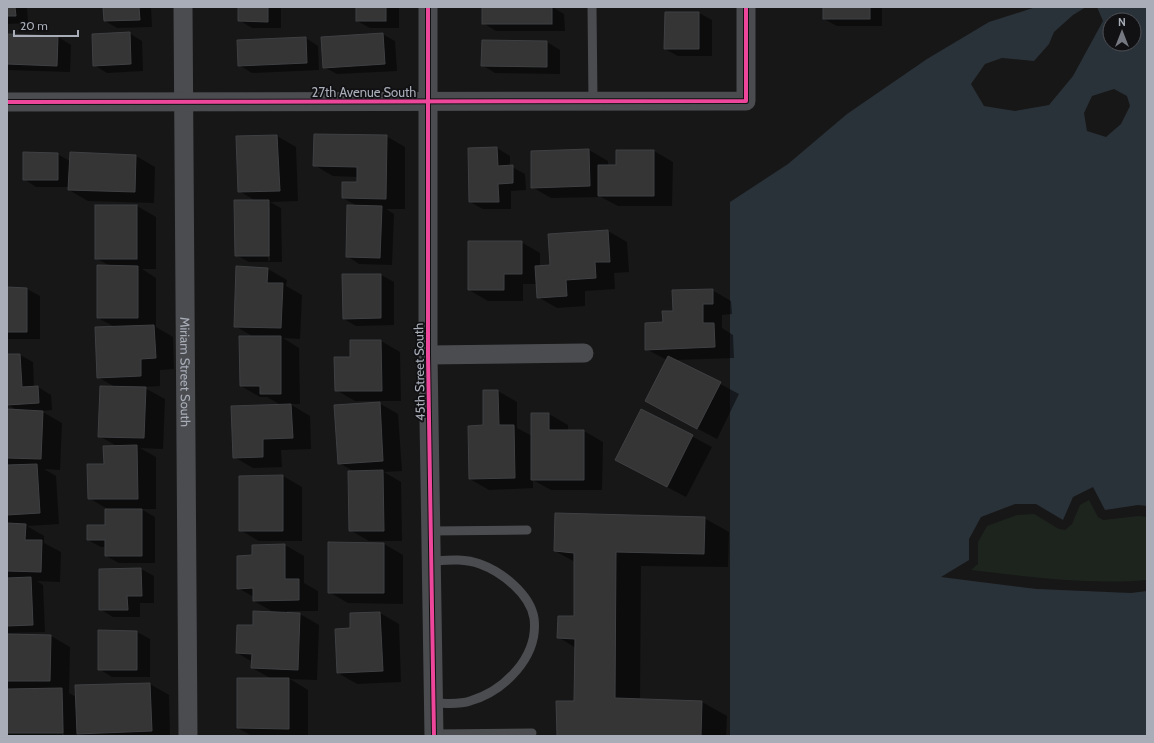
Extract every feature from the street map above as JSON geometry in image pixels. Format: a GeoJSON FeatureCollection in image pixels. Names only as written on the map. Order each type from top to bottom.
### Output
{"type":"FeatureCollection","features":[{"type":"Feature","properties":{"kind":"street","name":"Miriam Street South"},"geometry":{"type":"LineString","coordinates":[[183,7],[188,736]]}},
{"type":"Feature","properties":{"kind":"street","name":"45th Street South"},"geometry":{"type":"LineString","coordinates":[[428,7],[428,355],[434,735]]}},
{"type":"Feature","properties":{"kind":"street","name":"27th Avenue South"},"geometry":{"type":"LineString","coordinates":[[7,102],[183,103],[746,101],[746,7]]}},
{"type":"Feature","properties":{"kind":"street","name":"45th Street South"},"geometry":{"type":"LineString","coordinates":[[428,355],[584,353]]}},
{"type":"Feature","properties":{"kind":"lane"},"geometry":{"type":"LineString","coordinates":[[592,7],[592,101]]}},
{"type":"Feature","properties":{"kind":"lane"},"geometry":{"type":"LineString","coordinates":[[431,531],[527,530]]}},
{"type":"Feature","properties":{"kind":"lane"},"geometry":{"type":"LineString","coordinates":[[432,561],[467,561],[480,564],[505,579],[519,591],[528,604],[533,616],[534,626],[532,637],[522,663],[514,676],[502,685],[470,702],[434,703]]}},
{"type":"Feature","properties":{"kind":"lane"},"geometry":{"type":"LineString","coordinates":[[434,735],[532,733]]}},
{"type":"Feature","properties":{"kind":"shaded area"},"geometry":{"type":"Polygon","coordinates":[[[1036,7],[1086,7],[1073,15],[1054,32],[1049,44],[1034,61],[1002,58],[985,64],[971,84],[984,106],[1015,111],[1049,105],[1073,76],[1102,23],[1102,52],[1142,52],[1142,12],[1102,12],[1102,19],[1097,7],[1147,7],[1147,506],[1138,505],[1105,510],[1093,487],[1073,497],[1063,520],[1036,504],[1015,504],[981,517],[969,539],[969,560],[941,577],[1037,589],[1131,593],[1147,591],[1147,736],[730,736],[730,202],[788,164],[847,114],[927,59],[989,22],[1036,7]],[[1114,89],[1092,96],[1084,113],[1087,131],[1106,137],[1121,124],[1130,106],[1127,96],[1114,89]]]}},
{"type":"Feature","properties":{"kind":"shaded area"},"geometry":{"type":"Polygon","coordinates":[[[1089,500],[1098,517],[1103,520],[1139,516],[1147,517],[1147,580],[1103,582],[1081,581],[1037,578],[971,570],[978,564],[978,542],[987,526],[1017,515],[1034,514],[1059,529],[1065,530],[1072,524],[1080,505],[1089,500]]]}},
{"type":"Feature","properties":{"kind":"building"},"geometry":{"type":"Polygon","coordinates":[[[7,7],[15,7],[16,16],[7,16],[7,7]]]}},
{"type":"Feature","properties":{"kind":"building"},"geometry":{"type":"Polygon","coordinates":[[[103,7],[139,7],[140,20],[104,21],[103,7]]]}},
{"type":"Feature","properties":{"kind":"building"},"geometry":{"type":"Polygon","coordinates":[[[238,7],[268,7],[268,22],[238,21],[238,7]]]}},
{"type":"Feature","properties":{"kind":"building"},"geometry":{"type":"Polygon","coordinates":[[[356,7],[386,7],[386,21],[356,21],[356,7]]]}},
{"type":"Feature","properties":{"kind":"building"},"geometry":{"type":"Polygon","coordinates":[[[482,7],[552,7],[552,24],[482,24],[482,7]]]}},
{"type":"Feature","properties":{"kind":"building"},"geometry":{"type":"Polygon","coordinates":[[[823,7],[870,7],[870,19],[823,19],[823,7]]]}},
{"type":"Feature","properties":{"kind":"building"},"geometry":{"type":"Polygon","coordinates":[[[665,12],[699,12],[699,49],[664,49],[665,12]]]}},
{"type":"Feature","properties":{"kind":"building"},"geometry":{"type":"Polygon","coordinates":[[[130,32],[131,64],[93,66],[92,34],[130,32]]]}},
{"type":"Feature","properties":{"kind":"building"},"geometry":{"type":"Polygon","coordinates":[[[383,33],[385,64],[323,68],[321,37],[383,33]]]}},
{"type":"Feature","properties":{"kind":"building"},"geometry":{"type":"Polygon","coordinates":[[[7,34],[58,36],[57,66],[7,64],[7,34]]]}},
{"type":"Feature","properties":{"kind":"building"},"geometry":{"type":"Polygon","coordinates":[[[306,37],[307,63],[238,66],[237,40],[306,37]]]}},
{"type":"Feature","properties":{"kind":"building"},"geometry":{"type":"Polygon","coordinates":[[[482,40],[547,41],[547,67],[481,66],[482,40]]]}},
{"type":"Feature","properties":{"kind":"building"},"geometry":{"type":"Polygon","coordinates":[[[314,134],[387,135],[386,199],[342,198],[342,182],[357,182],[357,167],[313,166],[314,134]]]}},
{"type":"Feature","properties":{"kind":"building"},"geometry":{"type":"Polygon","coordinates":[[[277,135],[280,191],[238,192],[236,136],[277,135]]]}},
{"type":"Feature","properties":{"kind":"building"},"geometry":{"type":"Polygon","coordinates":[[[497,147],[498,166],[513,165],[513,183],[498,184],[499,202],[469,202],[468,148],[497,147]]]}},
{"type":"Feature","properties":{"kind":"building"},"geometry":{"type":"Polygon","coordinates":[[[589,149],[590,186],[531,188],[531,151],[589,149]]]}},
{"type":"Feature","properties":{"kind":"building"},"geometry":{"type":"Polygon","coordinates":[[[616,150],[654,150],[654,196],[598,196],[598,165],[616,165],[616,150]]]}},
{"type":"Feature","properties":{"kind":"building"},"geometry":{"type":"Polygon","coordinates":[[[23,152],[58,153],[58,180],[23,180],[23,152]]]}},
{"type":"Feature","properties":{"kind":"building"},"geometry":{"type":"Polygon","coordinates":[[[70,152],[136,155],[135,192],[68,190],[70,152]]]}},
{"type":"Feature","properties":{"kind":"building"},"geometry":{"type":"Polygon","coordinates":[[[234,200],[269,200],[269,256],[235,256],[234,200]]]}},
{"type":"Feature","properties":{"kind":"building"},"geometry":{"type":"Polygon","coordinates":[[[95,205],[137,205],[137,259],[95,259],[95,205]]]}},
{"type":"Feature","properties":{"kind":"building"},"geometry":{"type":"Polygon","coordinates":[[[347,205],[382,206],[380,258],[346,257],[347,205]]]}},
{"type":"Feature","properties":{"kind":"building"},"geometry":{"type":"Polygon","coordinates":[[[608,230],[610,262],[595,262],[596,278],[566,280],[567,296],[537,298],[535,266],[550,265],[548,234],[608,230]]]}},
{"type":"Feature","properties":{"kind":"building"},"geometry":{"type":"Polygon","coordinates":[[[468,241],[522,241],[522,274],[504,274],[504,290],[468,290],[468,241]]]}},
{"type":"Feature","properties":{"kind":"building"},"geometry":{"type":"Polygon","coordinates":[[[97,265],[138,266],[138,318],[97,318],[97,265]]]}},
{"type":"Feature","properties":{"kind":"building"},"geometry":{"type":"Polygon","coordinates":[[[236,266],[268,268],[267,283],[283,283],[281,328],[234,327],[236,266]]]}},
{"type":"Feature","properties":{"kind":"building"},"geometry":{"type":"Polygon","coordinates":[[[342,274],[381,274],[381,318],[343,319],[342,274]]]}},
{"type":"Feature","properties":{"kind":"building"},"geometry":{"type":"Polygon","coordinates":[[[7,287],[27,288],[27,332],[7,332],[7,287]]]}},
{"type":"Feature","properties":{"kind":"building"},"geometry":{"type":"Polygon","coordinates":[[[713,289],[713,304],[703,304],[703,323],[714,323],[715,347],[645,350],[645,323],[663,322],[662,311],[673,311],[672,290],[713,289]]]}},
{"type":"Feature","properties":{"kind":"building"},"geometry":{"type":"Polygon","coordinates":[[[154,325],[156,358],[141,359],[141,376],[97,378],[95,327],[154,325]]]}},
{"type":"Feature","properties":{"kind":"building"},"geometry":{"type":"Polygon","coordinates":[[[239,336],[281,336],[281,394],[260,394],[260,386],[240,386],[239,336]]]}},
{"type":"Feature","properties":{"kind":"building"},"geometry":{"type":"Polygon","coordinates":[[[350,340],[381,340],[382,391],[335,391],[334,357],[350,357],[350,340]]]}},
{"type":"Feature","properties":{"kind":"building"},"geometry":{"type":"Polygon","coordinates":[[[7,354],[20,354],[22,387],[38,386],[39,403],[7,405],[7,354]]]}},
{"type":"Feature","properties":{"kind":"building"},"geometry":{"type":"Polygon","coordinates":[[[668,356],[721,382],[697,429],[645,401],[668,356]]]}},
{"type":"Feature","properties":{"kind":"building"},"geometry":{"type":"Polygon","coordinates":[[[100,386],[146,387],[144,438],[98,437],[100,386]]]}},
{"type":"Feature","properties":{"kind":"building"},"geometry":{"type":"Polygon","coordinates":[[[483,390],[498,390],[499,425],[514,425],[515,478],[469,479],[468,426],[483,425],[483,390]]]}},
{"type":"Feature","properties":{"kind":"building"},"geometry":{"type":"Polygon","coordinates":[[[380,402],[383,461],[338,464],[334,405],[380,402]]]}},
{"type":"Feature","properties":{"kind":"building"},"geometry":{"type":"Polygon","coordinates":[[[291,404],[293,438],[263,439],[263,457],[233,458],[231,406],[291,404]]]}},
{"type":"Feature","properties":{"kind":"building"},"geometry":{"type":"Polygon","coordinates":[[[7,409],[43,411],[41,459],[7,458],[7,409]]]}},
{"type":"Feature","properties":{"kind":"building"},"geometry":{"type":"Polygon","coordinates":[[[641,409],[693,435],[667,487],[615,460],[641,409]]]}},
{"type":"Feature","properties":{"kind":"building"},"geometry":{"type":"Polygon","coordinates":[[[531,413],[549,413],[549,430],[584,430],[584,480],[531,480],[531,413]]]}},
{"type":"Feature","properties":{"kind":"building"},"geometry":{"type":"Polygon","coordinates":[[[137,445],[138,499],[88,499],[87,464],[104,464],[103,446],[137,445]]]}},
{"type":"Feature","properties":{"kind":"building"},"geometry":{"type":"Polygon","coordinates":[[[37,464],[40,513],[7,515],[7,465],[37,464]]]}},
{"type":"Feature","properties":{"kind":"building"},"geometry":{"type":"Polygon","coordinates":[[[383,470],[384,531],[349,531],[348,471],[383,470]]]}},
{"type":"Feature","properties":{"kind":"building"},"geometry":{"type":"Polygon","coordinates":[[[283,475],[283,531],[239,531],[239,476],[283,475]]]}},
{"type":"Feature","properties":{"kind":"building"},"geometry":{"type":"Polygon","coordinates":[[[105,509],[142,509],[142,556],[105,556],[105,540],[87,540],[87,525],[105,525],[105,509]]]}},
{"type":"Feature","properties":{"kind":"building"},"geometry":{"type":"Polygon","coordinates":[[[555,513],[705,517],[704,554],[616,552],[615,698],[702,701],[701,736],[557,736],[556,701],[574,701],[575,639],[557,638],[558,616],[574,616],[574,553],[554,551],[555,513]]]}},
{"type":"Feature","properties":{"kind":"building"},"geometry":{"type":"Polygon","coordinates":[[[7,523],[26,524],[25,540],[42,540],[41,572],[7,571],[7,523]]]}},
{"type":"Feature","properties":{"kind":"building"},"geometry":{"type":"Polygon","coordinates":[[[328,542],[384,543],[384,593],[328,593],[328,542]]]}},
{"type":"Feature","properties":{"kind":"building"},"geometry":{"type":"Polygon","coordinates":[[[285,544],[285,579],[299,579],[299,600],[253,601],[253,588],[237,589],[237,556],[252,555],[252,545],[285,544]]]}},
{"type":"Feature","properties":{"kind":"building"},"geometry":{"type":"Polygon","coordinates":[[[141,568],[142,596],[127,596],[128,610],[99,610],[99,569],[141,568]]]}},
{"type":"Feature","properties":{"kind":"building"},"geometry":{"type":"Polygon","coordinates":[[[31,577],[33,625],[7,626],[7,578],[31,577]]]}},
{"type":"Feature","properties":{"kind":"building"},"geometry":{"type":"Polygon","coordinates":[[[253,611],[300,613],[298,670],[251,668],[252,654],[236,653],[237,625],[253,625],[253,611]]]}},
{"type":"Feature","properties":{"kind":"building"},"geometry":{"type":"Polygon","coordinates":[[[380,612],[383,671],[337,673],[335,629],[350,628],[350,613],[380,612]]]}},
{"type":"Feature","properties":{"kind":"building"},"geometry":{"type":"Polygon","coordinates":[[[98,630],[137,631],[137,670],[98,670],[98,630]]]}},
{"type":"Feature","properties":{"kind":"building"},"geometry":{"type":"Polygon","coordinates":[[[7,634],[51,635],[50,681],[7,681],[7,634]]]}},
{"type":"Feature","properties":{"kind":"building"},"geometry":{"type":"Polygon","coordinates":[[[237,678],[289,678],[289,729],[237,728],[237,678]]]}},
{"type":"Feature","properties":{"kind":"building"},"geometry":{"type":"Polygon","coordinates":[[[150,683],[152,731],[77,734],[75,685],[150,683]]]}},
{"type":"Feature","properties":{"kind":"building"},"geometry":{"type":"Polygon","coordinates":[[[62,688],[63,733],[7,733],[7,689],[62,688]]]}},
{"type":"Feature","properties":{"kind":"cycle path"},"geometry":{"type":"LineString","coordinates":[[428,7],[428,355],[434,736]]}},
{"type":"Feature","properties":{"kind":"cycle path"},"geometry":{"type":"LineString","coordinates":[[7,102],[746,101],[746,7]]}}]}
